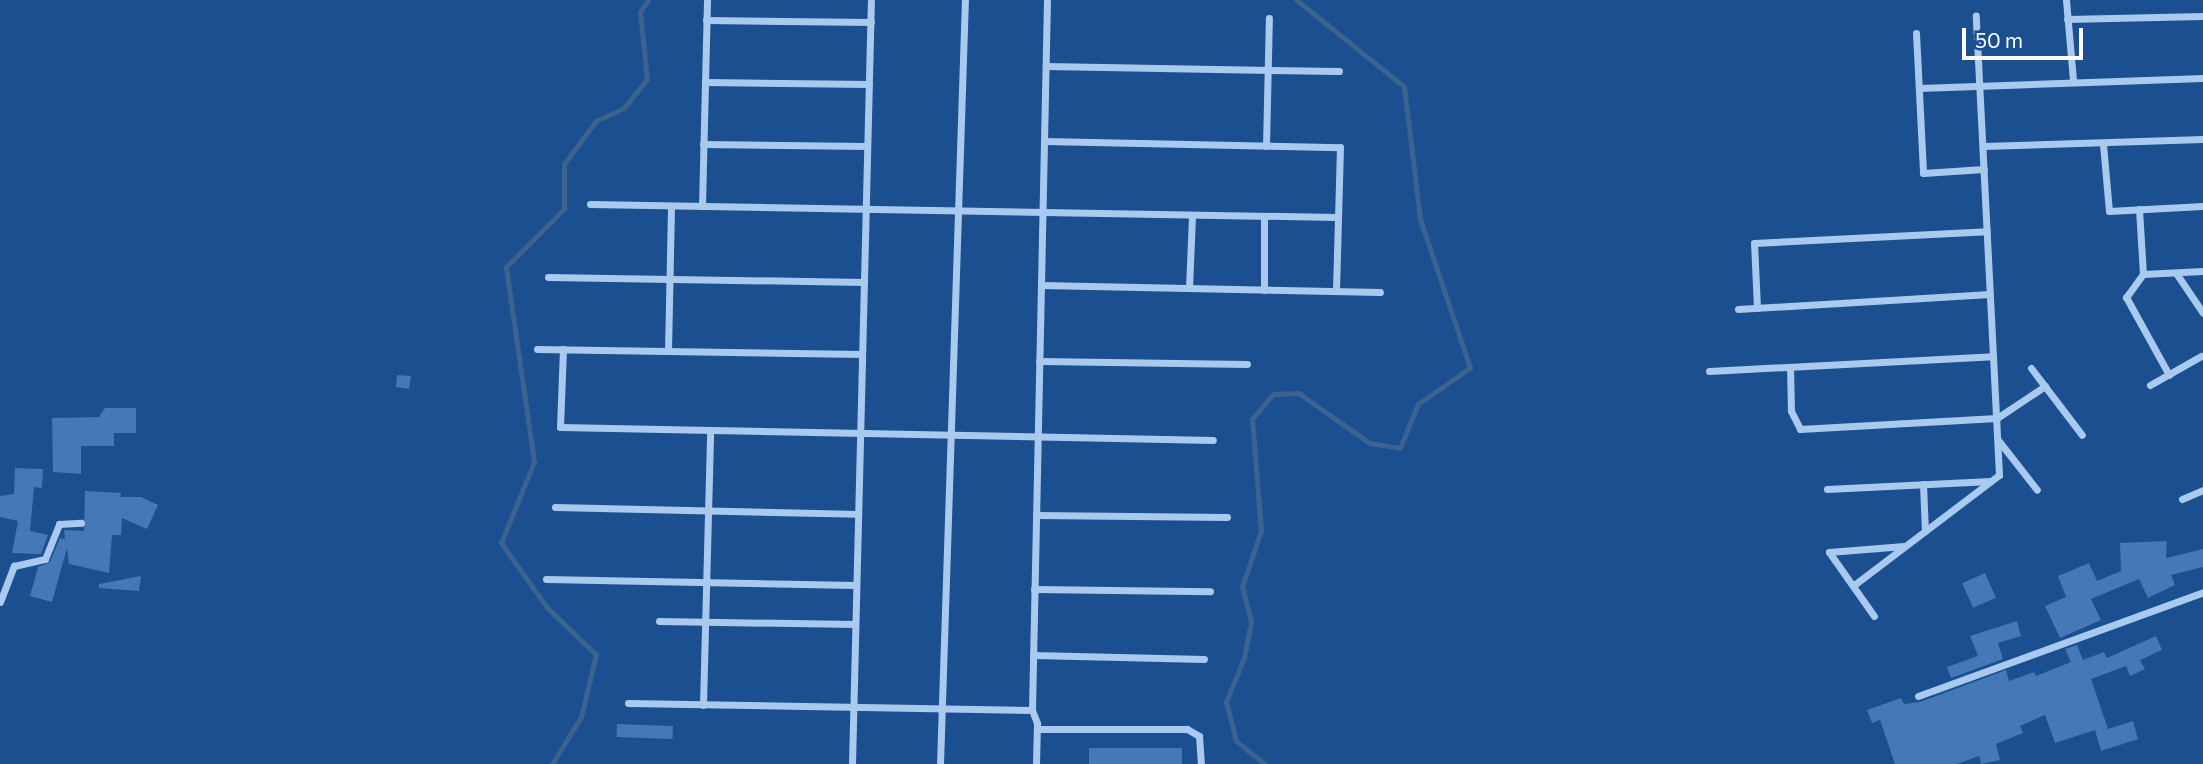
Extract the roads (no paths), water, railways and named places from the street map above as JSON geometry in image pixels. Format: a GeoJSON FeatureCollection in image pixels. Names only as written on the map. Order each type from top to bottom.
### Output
{"type":"FeatureCollection","features":[{"type":"Feature","properties":{"kind":"street"},"geometry":{"type":"LineString","coordinates":[[702,206],[706,0]]}},
{"type":"Feature","properties":{"kind":"street"},"geometry":{"type":"LineString","coordinates":[[852,764],[871,0]]}},
{"type":"Feature","properties":{"kind":"street"},"geometry":{"type":"LineString","coordinates":[[940,764],[965,0]]}},
{"type":"Feature","properties":{"kind":"street"},"geometry":{"type":"LineString","coordinates":[[1036,764],[1037,730],[1032,710],[1047,0]]}},
{"type":"Feature","properties":{"kind":"street"},"geometry":{"type":"LineString","coordinates":[[2066,0],[2073,80]]}},
{"type":"Feature","properties":{"kind":"street"},"geometry":{"type":"LineString","coordinates":[[1854,585],[1999,475],[1976,16]]}},
{"type":"Feature","properties":{"kind":"street"},"geometry":{"type":"LineString","coordinates":[[2067,19],[2203,16]]}},
{"type":"Feature","properties":{"kind":"street"},"geometry":{"type":"LineString","coordinates":[[1266,146],[1269,18]]}},
{"type":"Feature","properties":{"kind":"street"},"geometry":{"type":"LineString","coordinates":[[706,20],[871,22]]}},
{"type":"Feature","properties":{"kind":"street"},"geometry":{"type":"LineString","coordinates":[[1916,33],[1923,173],[1984,169]]}},
{"type":"Feature","properties":{"kind":"street"},"geometry":{"type":"LineString","coordinates":[[1046,66],[1339,71]]}},
{"type":"Feature","properties":{"kind":"street"},"geometry":{"type":"LineString","coordinates":[[1919,88],[2073,80],[2203,78]]}},
{"type":"Feature","properties":{"kind":"street"},"geometry":{"type":"LineString","coordinates":[[705,82],[869,84]]}},
{"type":"Feature","properties":{"kind":"street"},"geometry":{"type":"LineString","coordinates":[[1983,146],[2203,139]]}},
{"type":"Feature","properties":{"kind":"street"},"geometry":{"type":"LineString","coordinates":[[1044,141],[1340,147],[1336,291]]}},
{"type":"Feature","properties":{"kind":"street"},"geometry":{"type":"LineString","coordinates":[[704,144],[867,146]]}},
{"type":"Feature","properties":{"kind":"street"},"geometry":{"type":"LineString","coordinates":[[2103,144],[2109,211],[2203,206]]}},
{"type":"Feature","properties":{"kind":"street"},"geometry":{"type":"LineString","coordinates":[[590,204],[1337,217]]}},
{"type":"Feature","properties":{"kind":"street"},"geometry":{"type":"LineString","coordinates":[[668,351],[671,206]]}},
{"type":"Feature","properties":{"kind":"street"},"geometry":{"type":"LineString","coordinates":[[2139,209],[2143,274],[2126,297],[2169,374]]}},
{"type":"Feature","properties":{"kind":"street"},"geometry":{"type":"LineString","coordinates":[[1189,288],[1192,215]]}},
{"type":"Feature","properties":{"kind":"street"},"geometry":{"type":"LineString","coordinates":[[1264,216],[1264,290]]}},
{"type":"Feature","properties":{"kind":"street"},"geometry":{"type":"LineString","coordinates":[[1757,308],[1754,243],[1987,231]]}},
{"type":"Feature","properties":{"kind":"street"},"geometry":{"type":"LineString","coordinates":[[2143,274],[2203,271]]}},
{"type":"Feature","properties":{"kind":"street"},"geometry":{"type":"LineString","coordinates":[[2176,273],[2203,313]]}},
{"type":"Feature","properties":{"kind":"street"},"geometry":{"type":"LineString","coordinates":[[548,277],[864,282]]}},
{"type":"Feature","properties":{"kind":"street"},"geometry":{"type":"LineString","coordinates":[[1041,285],[1380,292]]}},
{"type":"Feature","properties":{"kind":"street"},"geometry":{"type":"LineString","coordinates":[[1738,309],[1990,294]]}},
{"type":"Feature","properties":{"kind":"street"},"geometry":{"type":"LineString","coordinates":[[537,349],[862,354]]}},
{"type":"Feature","properties":{"kind":"street"},"geometry":{"type":"LineString","coordinates":[[563,349],[560,427],[1213,440]]}},
{"type":"Feature","properties":{"kind":"street"},"geometry":{"type":"LineString","coordinates":[[1709,371],[1993,356]]}},
{"type":"Feature","properties":{"kind":"street"},"geometry":{"type":"LineString","coordinates":[[2150,385],[2201,356]]}},
{"type":"Feature","properties":{"kind":"street"},"geometry":{"type":"LineString","coordinates":[[1039,361],[1247,364]]}},
{"type":"Feature","properties":{"kind":"street"},"geometry":{"type":"LineString","coordinates":[[1790,367],[1791,411],[1800,429],[1997,418],[2045,386]]}},
{"type":"Feature","properties":{"kind":"street"},"geometry":{"type":"LineString","coordinates":[[2031,368],[2082,435]]}},
{"type":"Feature","properties":{"kind":"street"},"geometry":{"type":"LineString","coordinates":[[703,705],[710,430]]}},
{"type":"Feature","properties":{"kind":"street"},"geometry":{"type":"LineString","coordinates":[[1998,439],[2037,490]]}},
{"type":"Feature","properties":{"kind":"street"},"geometry":{"type":"LineString","coordinates":[[1827,489],[1993,480]]}},
{"type":"Feature","properties":{"kind":"street"},"geometry":{"type":"LineString","coordinates":[[1923,484],[1925,531]]}},
{"type":"Feature","properties":{"kind":"street"},"geometry":{"type":"LineString","coordinates":[[2182,499],[2203,490]]}},
{"type":"Feature","properties":{"kind":"street"},"geometry":{"type":"LineString","coordinates":[[555,507],[858,514]]}},
{"type":"Feature","properties":{"kind":"street"},"geometry":{"type":"LineString","coordinates":[[1036,515],[1227,517]]}},
{"type":"Feature","properties":{"kind":"street"},"geometry":{"type":"LineString","coordinates":[[0,602],[14,566],[45,559],[59,524],[81,523]]}},
{"type":"Feature","properties":{"kind":"street"},"geometry":{"type":"LineString","coordinates":[[1874,616],[1829,552],[1904,546]]}},
{"type":"Feature","properties":{"kind":"street"},"geometry":{"type":"LineString","coordinates":[[546,579],[856,584]]}},
{"type":"Feature","properties":{"kind":"street"},"geometry":{"type":"LineString","coordinates":[[1034,589],[1210,592]]}},
{"type":"Feature","properties":{"kind":"street"},"geometry":{"type":"LineString","coordinates":[[1918,696],[2203,592]]}},
{"type":"Feature","properties":{"kind":"street"},"geometry":{"type":"LineString","coordinates":[[659,621],[855,624]]}},
{"type":"Feature","properties":{"kind":"street"},"geometry":{"type":"LineString","coordinates":[[1033,655],[1204,659]]}},
{"type":"Feature","properties":{"kind":"street"},"geometry":{"type":"LineString","coordinates":[[628,704],[853,708],[940,705],[1032,710]]}},
{"type":"Feature","properties":{"kind":"street"},"geometry":{"type":"LineString","coordinates":[[1037,730],[1187,730],[1199,736],[1201,764]]}},
{"type":"Feature","properties":{"kind":"waterway"},"geometry":{"type":"LineString","coordinates":[[552,764],[581,717],[596,655],[547,608],[501,543],[534,462],[506,267],[564,209],[564,164],[596,121],[624,108],[647,80],[640,12],[648,0]]}},
{"type":"Feature","properties":{"kind":"waterway"},"geometry":{"type":"LineString","coordinates":[[1264,764],[1236,741],[1226,702],[1244,658],[1251,622],[1242,587],[1261,531],[1252,419],[1273,394],[1299,393],[1370,443],[1400,448],[1418,404],[1470,368],[1420,219],[1404,87],[1296,0]]}}]}
